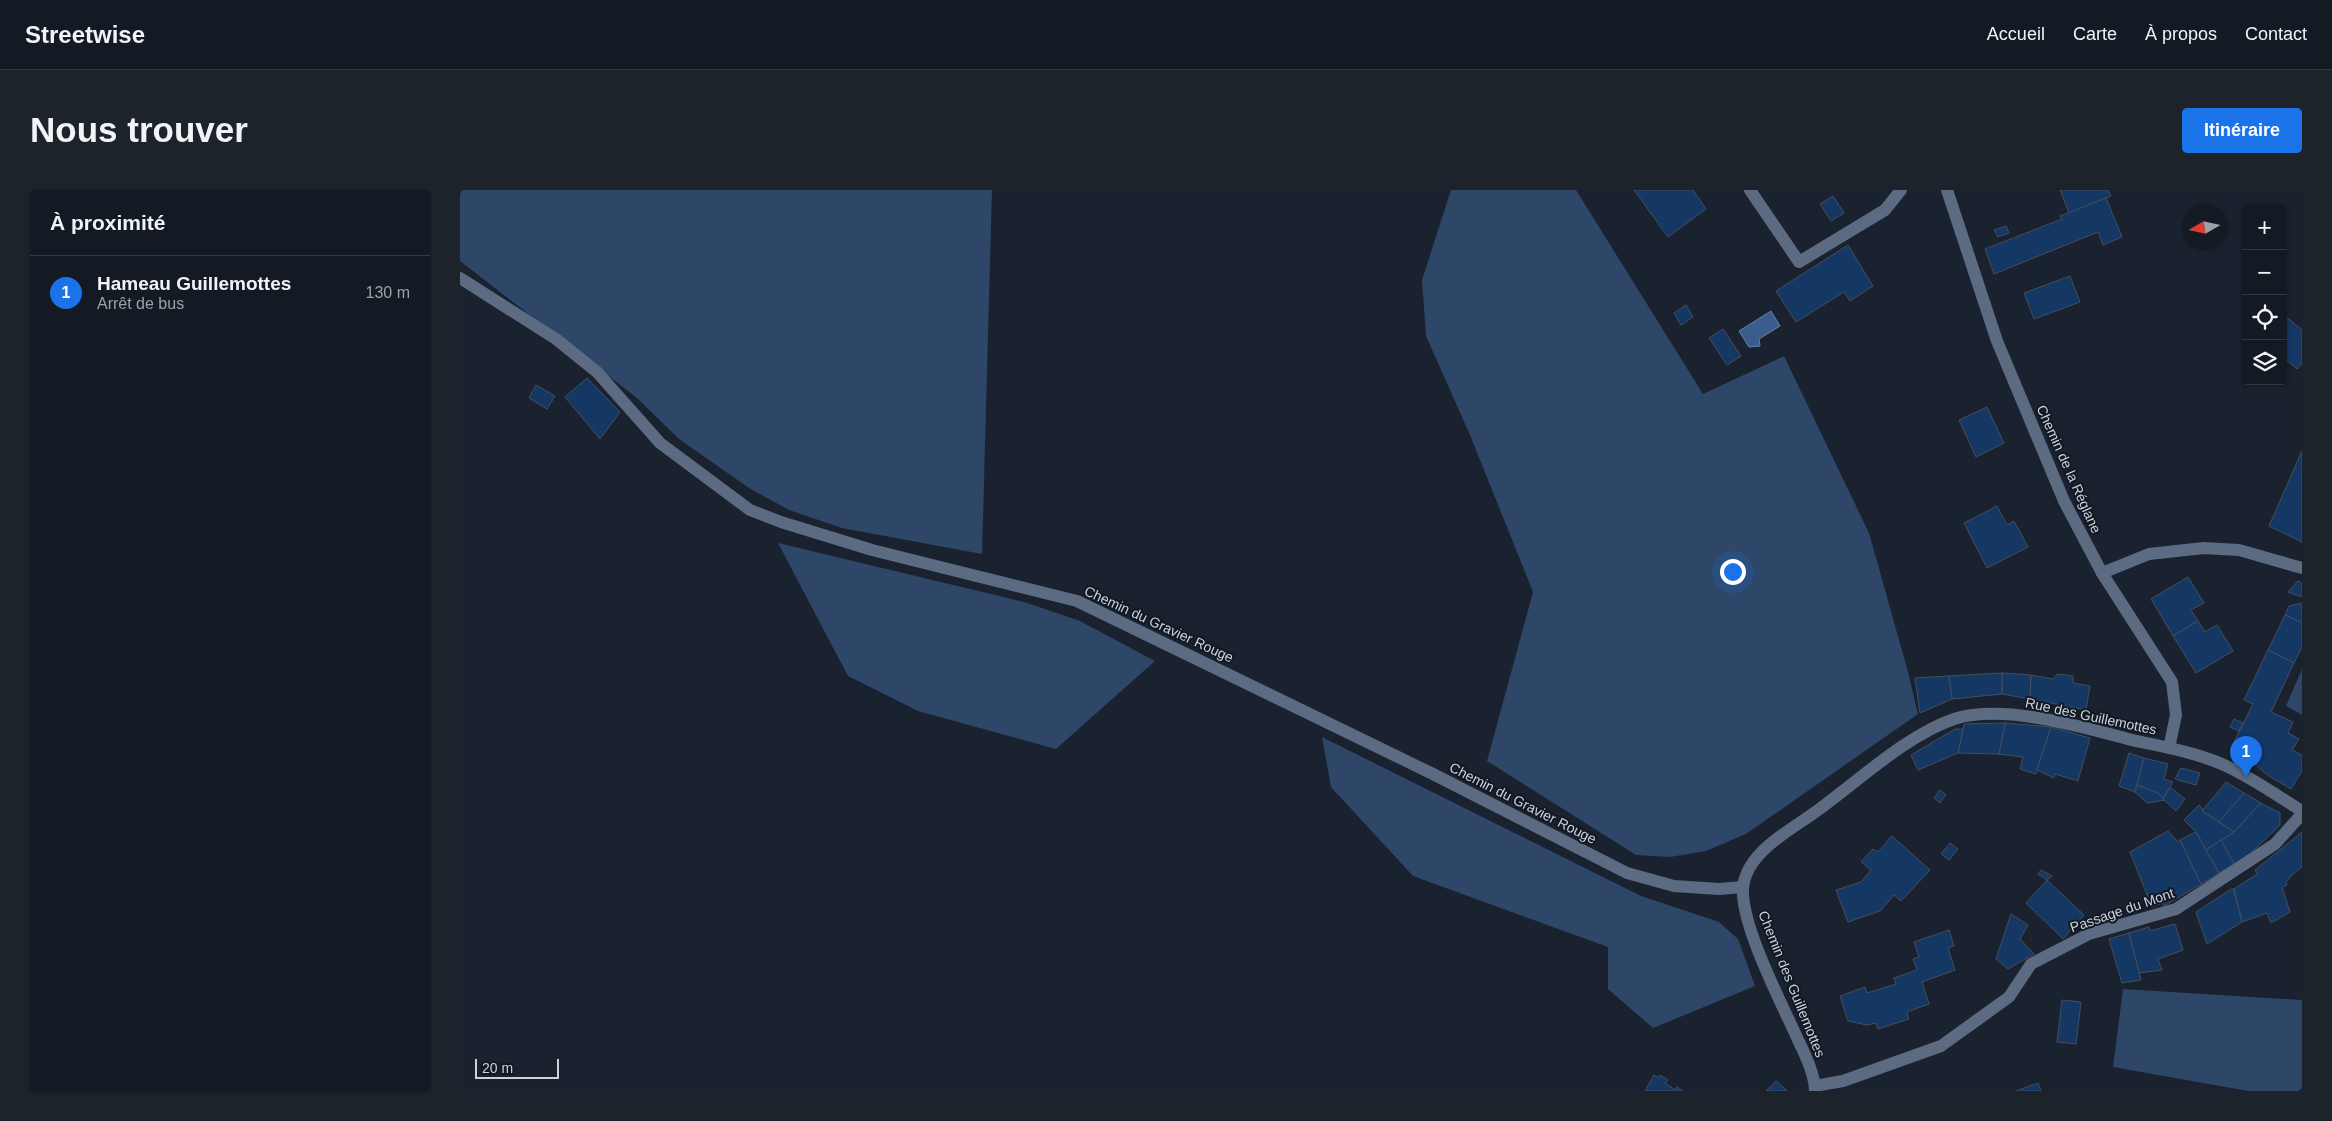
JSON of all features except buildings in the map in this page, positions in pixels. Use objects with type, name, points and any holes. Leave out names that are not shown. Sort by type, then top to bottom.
[{"type":"street","points":[[1750,190],[1799,262],[1885,210],[1901,190]]},
{"type":"street","name":"Chemin de la Réglane","points":[[1947,190],[1997,341],[2064,501],[2102,573],[2172,682],[2176,714],[2169,748]]},
{"type":"street","name":"Chemin du Gravier Rouge","points":[[460,278],[556,339],[584,361],[597,372],[660,443],[750,510],[781,522],[872,550],[1077,601],[1433,774],[1626,873],[1674,886],[1720,889],[1743,887]]},
{"type":"street","points":[[2102,573],[2149,554],[2204,548],[2239,550],[2302,568]]},
{"type":"street","name":"Rue des Guillemottes","points":[[1743,887],[1753,861],[1776,838],[1813,814],[1924,731],[1956,719],[1996,714],[2052,721],[2169,748],[2223,764],[2302,812]]},
{"type":"street","name":"Passage du Mont","points":[[1815,1089],[1941,1046],[2009,997],[2031,964],[2089,934],[2176,910],[2274,844],[2302,812]]},
{"type":"street","name":"Chemin des Guillemottes","points":[[1743,887],[1745,907],[1755,941],[1807,1060],[1815,1089]]},
{"type":"shaded area","points":[[460,190],[992,190],[982,554],[842,528],[789,510],[749,488],[679,439],[637,398],[460,261]]},
{"type":"shaded area","points":[[1451,190],[1576,190],[1703,394],[1784,356],[1869,533],[1918,714],[1746,834],[1706,851],[1670,857],[1636,855],[1487,761],[1533,592],[1470,435],[1426,336],[1422,280]]},
{"type":"shaded area","points":[[1771,311],[1780,326],[1759,339],[1760,346],[1749,347],[1739,331]]},
{"type":"shaded area","points":[[778,543],[1024,602],[1080,621],[1155,661],[1056,749],[918,711],[848,676]]},
{"type":"shaded area","points":[[2302,669],[2302,715],[2286,706]]},
{"type":"shaded area","points":[[1322,737],[1641,896],[1719,922],[1738,939],[1755,986],[1653,1028],[1608,989],[1608,947],[1413,876],[1331,787]]},
{"type":"shaded area","points":[[2123,989],[2302,1000],[2302,1091],[2248,1091],[2113,1067]]},
{"type":"place","name":"Hameau Guillemottes","points":[[2246,777]]}]
